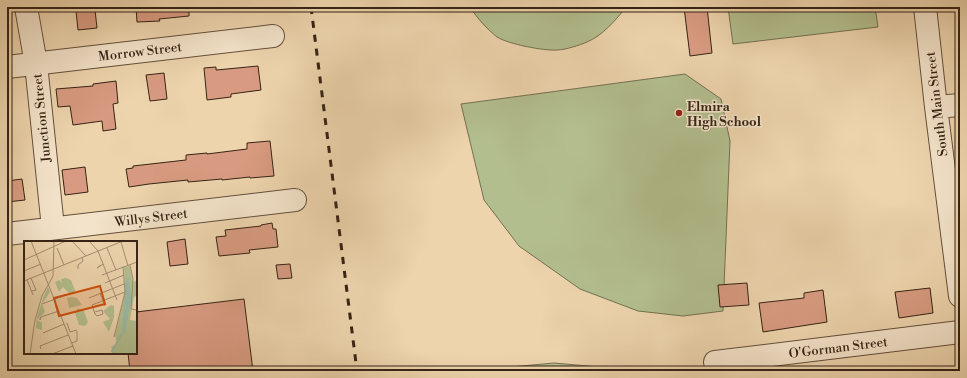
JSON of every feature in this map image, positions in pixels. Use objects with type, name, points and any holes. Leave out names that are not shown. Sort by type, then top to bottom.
[{"type":"street","name":"Junction Street","points":[[26,7],[36,64],[53,228]]},
{"type":"street","name":"South Main Street","points":[[925,7],[960,296]]},
{"type":"street","name":"Morrow Street","points":[[7,67],[273,36]]},
{"type":"street","points":[[936,107],[960,105]]},
{"type":"street","name":"Willys Street","points":[[7,234],[295,200]]},
{"type":"street","name":"O'Gorman Street","points":[[716,362],[960,332]]},
{"type":"green space","points":[[470,7],[626,7],[608,27],[593,39],[580,45],[560,50],[551,50],[535,48],[502,40],[482,23]]},
{"type":"green space","points":[[728,7],[875,7],[878,27],[733,44]]},
{"type":"green space","points":[[685,74],[721,99],[730,141],[723,311],[683,316],[638,311],[580,289],[519,246],[484,200],[461,104]]},
{"type":"green space","points":[[554,363],[599,367],[616,371],[510,371],[510,367]]},
{"type":"building","points":[[136,7],[189,7],[189,16],[159,19],[160,21],[137,22]]},
{"type":"building","points":[[684,7],[707,7],[712,53],[690,56]]},
{"type":"building","points":[[95,10],[97,28],[78,30],[76,11]]},
{"type":"building","points":[[258,66],[261,90],[231,94],[231,97],[207,100],[204,68],[216,67],[216,70]]},
{"type":"building","points":[[164,73],[167,99],[150,101],[146,75]]},
{"type":"building","points":[[116,81],[118,103],[113,104],[116,129],[103,131],[102,121],[73,125],[70,106],[58,107],[56,89],[93,86],[93,84]]},
{"type":"building","points":[[270,141],[274,176],[188,182],[188,180],[129,187],[126,169],[133,168],[133,166],[186,160],[186,155],[247,149],[247,143]]},
{"type":"building","points":[[85,167],[88,192],[65,195],[62,170]]},
{"type":"building","points":[[22,179],[25,200],[7,202],[7,181]]},
{"type":"building","points":[[272,223],[273,229],[276,229],[278,247],[249,250],[250,253],[219,256],[216,237],[226,236],[225,230],[261,226]]},
{"type":"building","points":[[185,239],[188,264],[170,266],[167,242]]},
{"type":"building","points":[[290,264],[292,278],[278,279],[276,265]]},
{"type":"building","points":[[747,283],[749,305],[720,307],[718,285]]},
{"type":"building","points":[[930,288],[933,313],[899,318],[895,292]]},
{"type":"building","points":[[823,290],[827,322],[763,332],[759,303],[804,298],[804,293]]},
{"type":"building","points":[[244,299],[253,371],[130,371],[128,354],[137,354],[137,312]]},
{"type":"railway","points":[[311,7],[357,371]]},
{"type":"place","name":"Elmira High School","points":[[679,113]]}]
